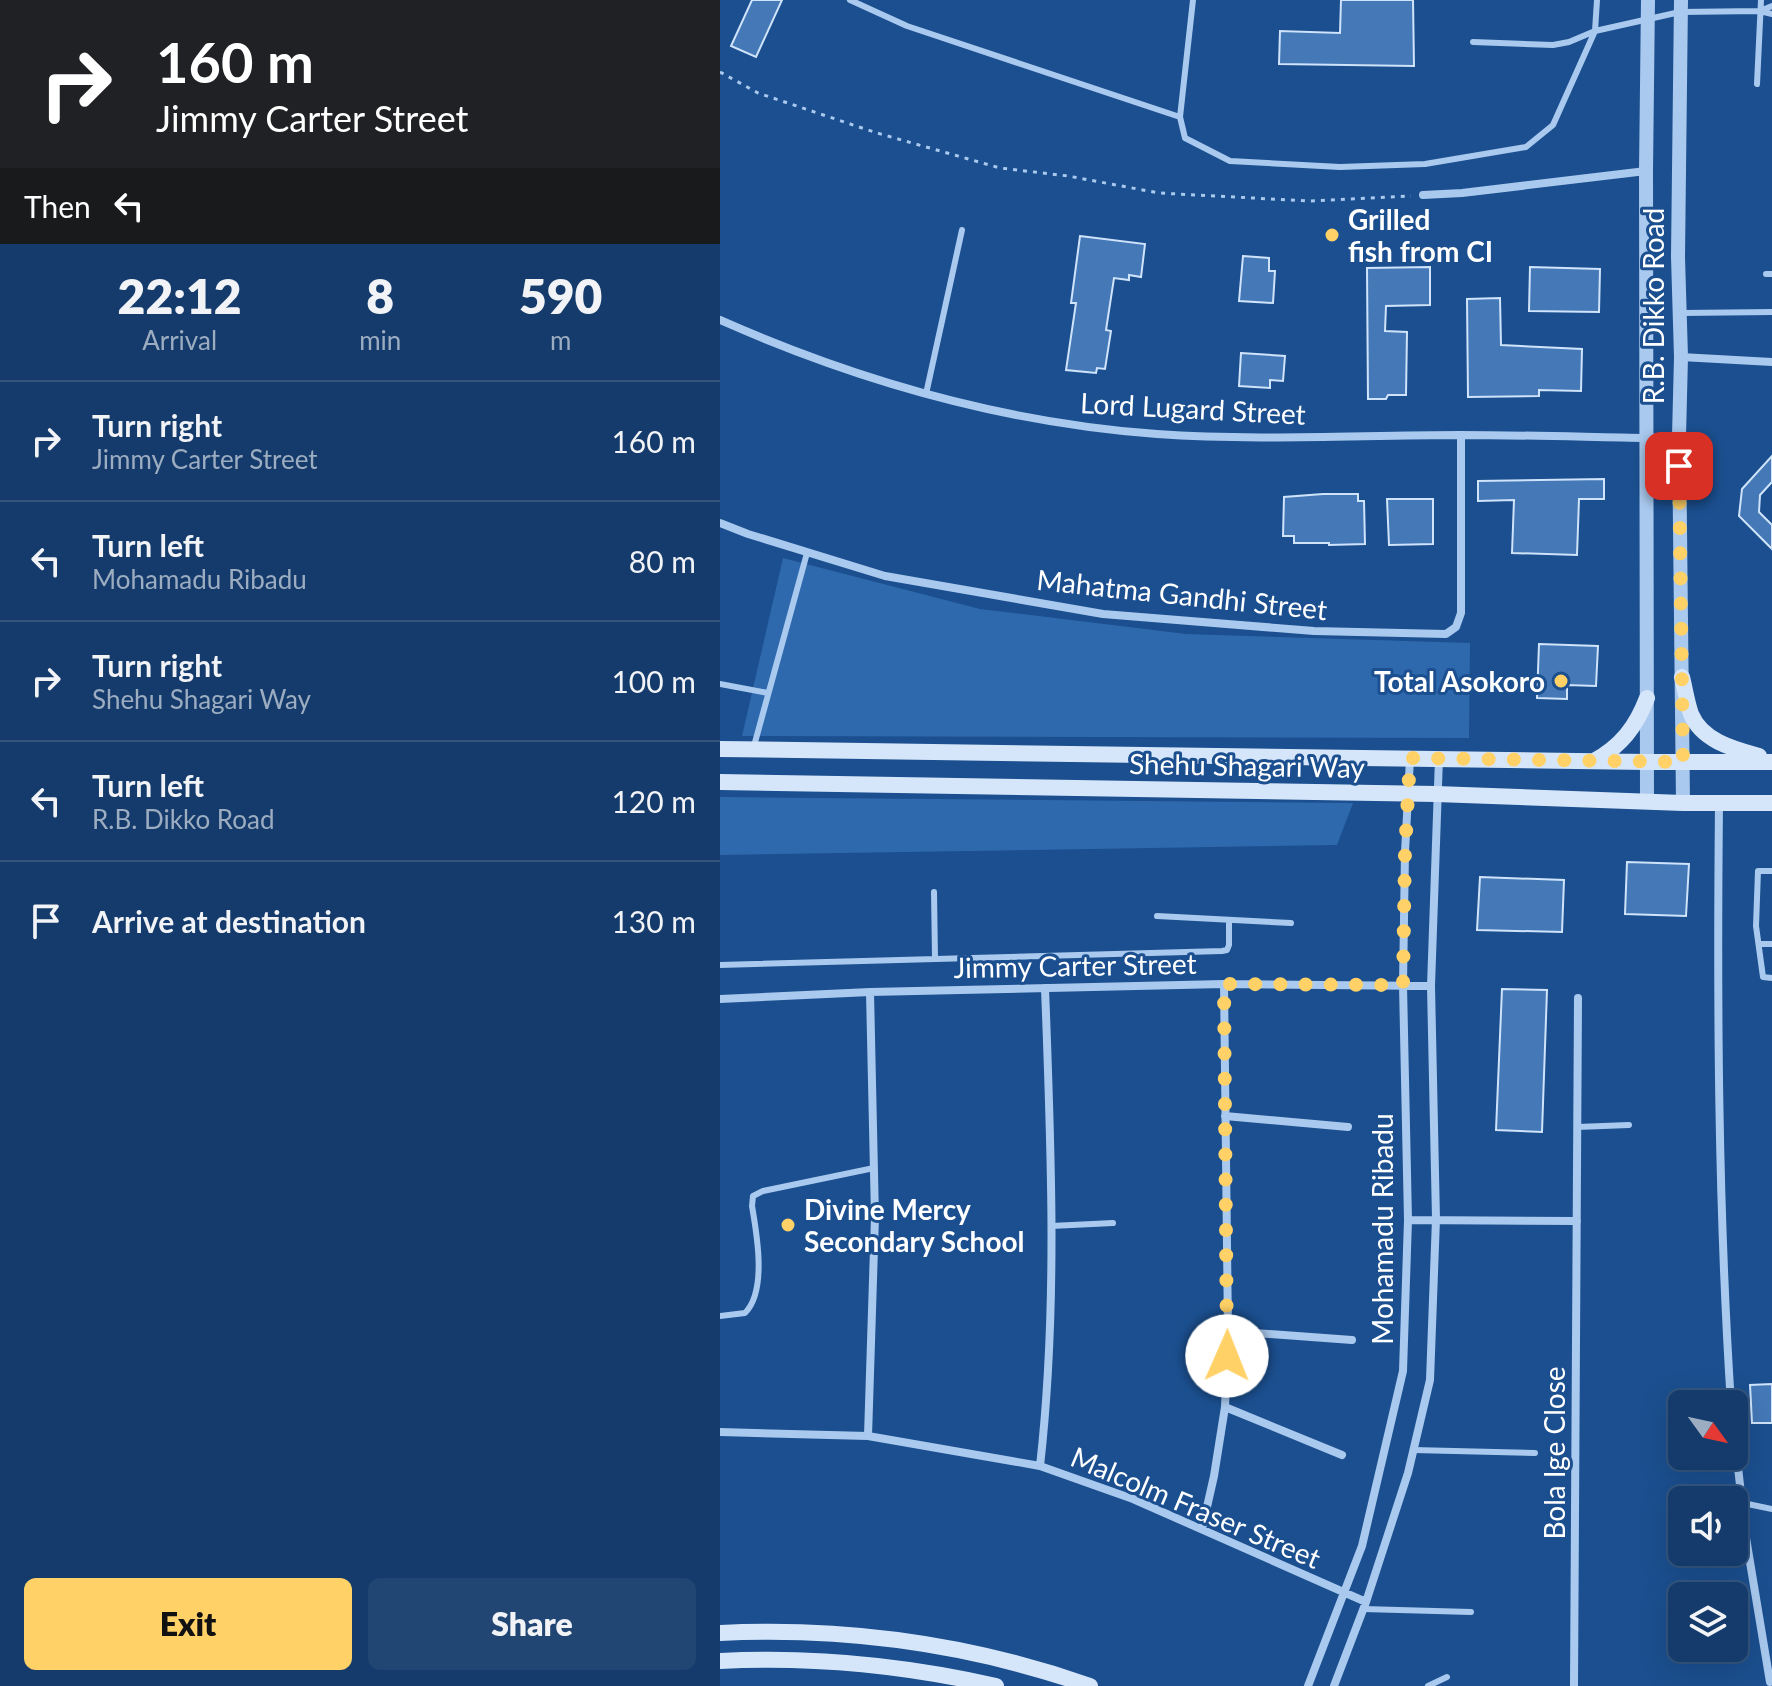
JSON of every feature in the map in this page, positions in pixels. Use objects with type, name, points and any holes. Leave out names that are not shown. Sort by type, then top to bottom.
[{"type":"main road","points":[[1682,677],[1691,713],[1708,736],[1772,761]]},
{"type":"main road","points":[[1594,761],[1623,741],[1638,722],[1647,698]]},
{"type":"main road","name":"Shehu Shagari Way","points":[[720,749],[1647,762],[1772,761]]},
{"type":"main road","name":"Shehu Shagari Way","points":[[720,782],[1772,803]]},
{"type":"main road","points":[[720,1633],[832,1633],[921,1642],[1006,1660],[1090,1686]]},
{"type":"main road","points":[[720,1661],[832,1660],[907,1668],[996,1686]]},
{"type":"street","name":"R.B. Dikko Road","points":[[1647,801],[1648,0]]},
{"type":"street","name":"R.B. Dikko Road","points":[[1681,6],[1678,70],[1683,803]]},
{"type":"street","points":[[1423,195],[1646,171]]},
{"type":"street","name":"Lord Lugard Street","points":[[720,320],[775,345],[853,374],[926,394],[1063,422],[1156,434],[1280,438],[1679,436]]},
{"type":"street","points":[[1681,357],[1772,362]]},
{"type":"street","name":"Mahatma Gandhi Street","points":[[720,523],[885,576],[1103,614],[1314,631],[1446,634],[1456,627],[1461,613],[1461,435]]},
{"type":"street","name":"Mohamadu Ribadu","points":[[1308,1686],[1362,1546],[1403,1371],[1408,1220],[1403,985],[1410,758]]},
{"type":"street","name":"Mohamadu Ribadu","points":[[1334,1686],[1364,1606],[1413,1450],[1430,1380],[1436,1219],[1431,986],[1439,758]]},
{"type":"street","points":[[1719,804],[1717,1044],[1724,1298],[1730,1390]]},
{"type":"street","points":[[1202,1529],[1225,1407],[1228,1331],[1224,984]]},
{"type":"street","name":"Jimmy Carter Street","points":[[720,999],[870,992],[1224,984],[1431,986]]},
{"type":"street","points":[[1040,1466],[1052,1293],[1045,988]]},
{"type":"street","points":[[868,1436],[874,1168],[870,992]]},
{"type":"street","name":"Bola Ige Close","points":[[1574,1686],[1578,998]]},
{"type":"street","points":[[1225,1116],[1348,1127]]},
{"type":"street","points":[[1408,1220],[1577,1221]]},
{"type":"street","points":[[1228,1331],[1352,1340]]},
{"type":"street","points":[[1225,1407],[1342,1455]]},
{"type":"street","name":"Malcolm Fraser Street","points":[[720,1432],[868,1436],[1040,1466],[1133,1499],[1345,1594],[1364,1606]]},
{"type":"street","points":[[1748,1536],[1770,1682]]},
{"type":"lane","points":[[850,0],[907,26],[1180,117]]},
{"type":"lane","points":[[1193,0],[1180,117],[1185,138],[1230,161],[1340,167],[1425,164],[1526,147],[1553,125],[1595,31],[1597,0]]},
{"type":"lane","points":[[1757,84],[1761,0]]},
{"type":"lane","points":[[1473,42],[1553,45],[1681,6],[1772,14]]},
{"type":"lane","points":[[1760,11],[1772,6]]},
{"type":"lane","points":[[926,394],[962,230]]},
{"type":"lane","points":[[1679,313],[1772,312]]},
{"type":"lane","points":[[753,749],[807,553]]},
{"type":"lane","points":[[720,684],[768,693]]},
{"type":"lane","points":[[1772,871],[1758,871],[1756,926],[1763,977],[1772,978]]},
{"type":"lane","points":[[934,892],[935,959]]},
{"type":"lane","points":[[1157,916],[1291,923]]},
{"type":"lane","points":[[720,965],[1222,951],[1227,950],[1229,945],[1229,920]]},
{"type":"lane","points":[[1759,944],[1772,944]]},
{"type":"lane","points":[[1577,1127],[1629,1125]]},
{"type":"lane","points":[[720,1316],[745,1313],[756,1300],[758,1278],[753,1196],[763,1191],[874,1168]]},
{"type":"lane","points":[[1051,1226],[1113,1223]]},
{"type":"lane","points":[[1413,1450],[1535,1453]]},
{"type":"lane","points":[[1748,1504],[1772,1509]]},
{"type":"lane","points":[[1364,1606],[1471,1612]]},
{"type":"lane","points":[[1428,1686],[1447,1677]]},
{"type":"path","points":[[720,72],[758,93],[877,133],[1000,168],[1068,176],[1159,193],[1309,201],[1423,195]]},
{"type":"shaded area","points":[[783,558],[980,609],[1186,634],[1470,643],[1469,738],[742,736]]},
{"type":"shaded area","points":[[720,797],[1353,803],[1337,845],[720,855]]},
{"type":"building","points":[[752,0],[782,0],[756,57],[731,46]]},
{"type":"building","points":[[1341,0],[1413,0],[1414,66],[1279,64],[1280,31],[1340,33]]},
{"type":"building","points":[[1080,236],[1145,244],[1141,277],[1129,275],[1129,280],[1114,278],[1106,330],[1111,331],[1105,369],[1097,368],[1096,373],[1066,370],[1076,303],[1071,303]]},
{"type":"building","points":[[1243,256],[1269,258],[1269,271],[1275,271],[1273,303],[1239,301]]},
{"type":"building","points":[[1430,267],[1430,305],[1386,306],[1385,331],[1407,332],[1406,395],[1368,399],[1367,268]]},
{"type":"building","points":[[1530,267],[1600,269],[1599,312],[1529,311]]},
{"type":"building","points":[[1500,298],[1501,345],[1582,349],[1581,391],[1539,390],[1539,396],[1468,397],[1467,299]]},
{"type":"building","points":[[1241,353],[1285,356],[1283,381],[1270,380],[1270,388],[1239,386]]},
{"type":"building","points":[[1772,456],[1772,482],[1760,495],[1759,512],[1772,525],[1772,549],[1739,516],[1742,489]]},
{"type":"building","points":[[1604,479],[1604,499],[1579,499],[1577,555],[1512,553],[1514,500],[1478,501],[1478,481]]},
{"type":"building","points":[[1358,494],[1358,501],[1364,501],[1365,544],[1294,543],[1294,536],[1283,536],[1284,497]]},
{"type":"building","points":[[1387,499],[1433,499],[1433,544],[1389,545]]},
{"type":"building","points":[[1539,644],[1598,646],[1596,686],[1567,685],[1567,699],[1537,698]]},
{"type":"building","points":[[1627,862],[1689,864],[1686,916],[1625,914]]},
{"type":"building","points":[[1480,877],[1564,880],[1562,932],[1477,930]]},
{"type":"building","points":[[1502,989],[1547,990],[1542,1132],[1496,1130]]},
{"type":"building","points":[[1772,1384],[1772,1423],[1752,1423],[1750,1385]]},
{"type":"place","name":"Grilled fish from CI","points":[[1332,235]]},
{"type":"place","name":"Total Asokoro","points":[[1561,681]]},
{"type":"place","name":"Divine Mercy Secondary School","points":[[788,1225]]},
{"type":"route","points":[[1227,1356],[1224,984],[1403,985],[1410,758],[1683,762],[1679,466]]}]
